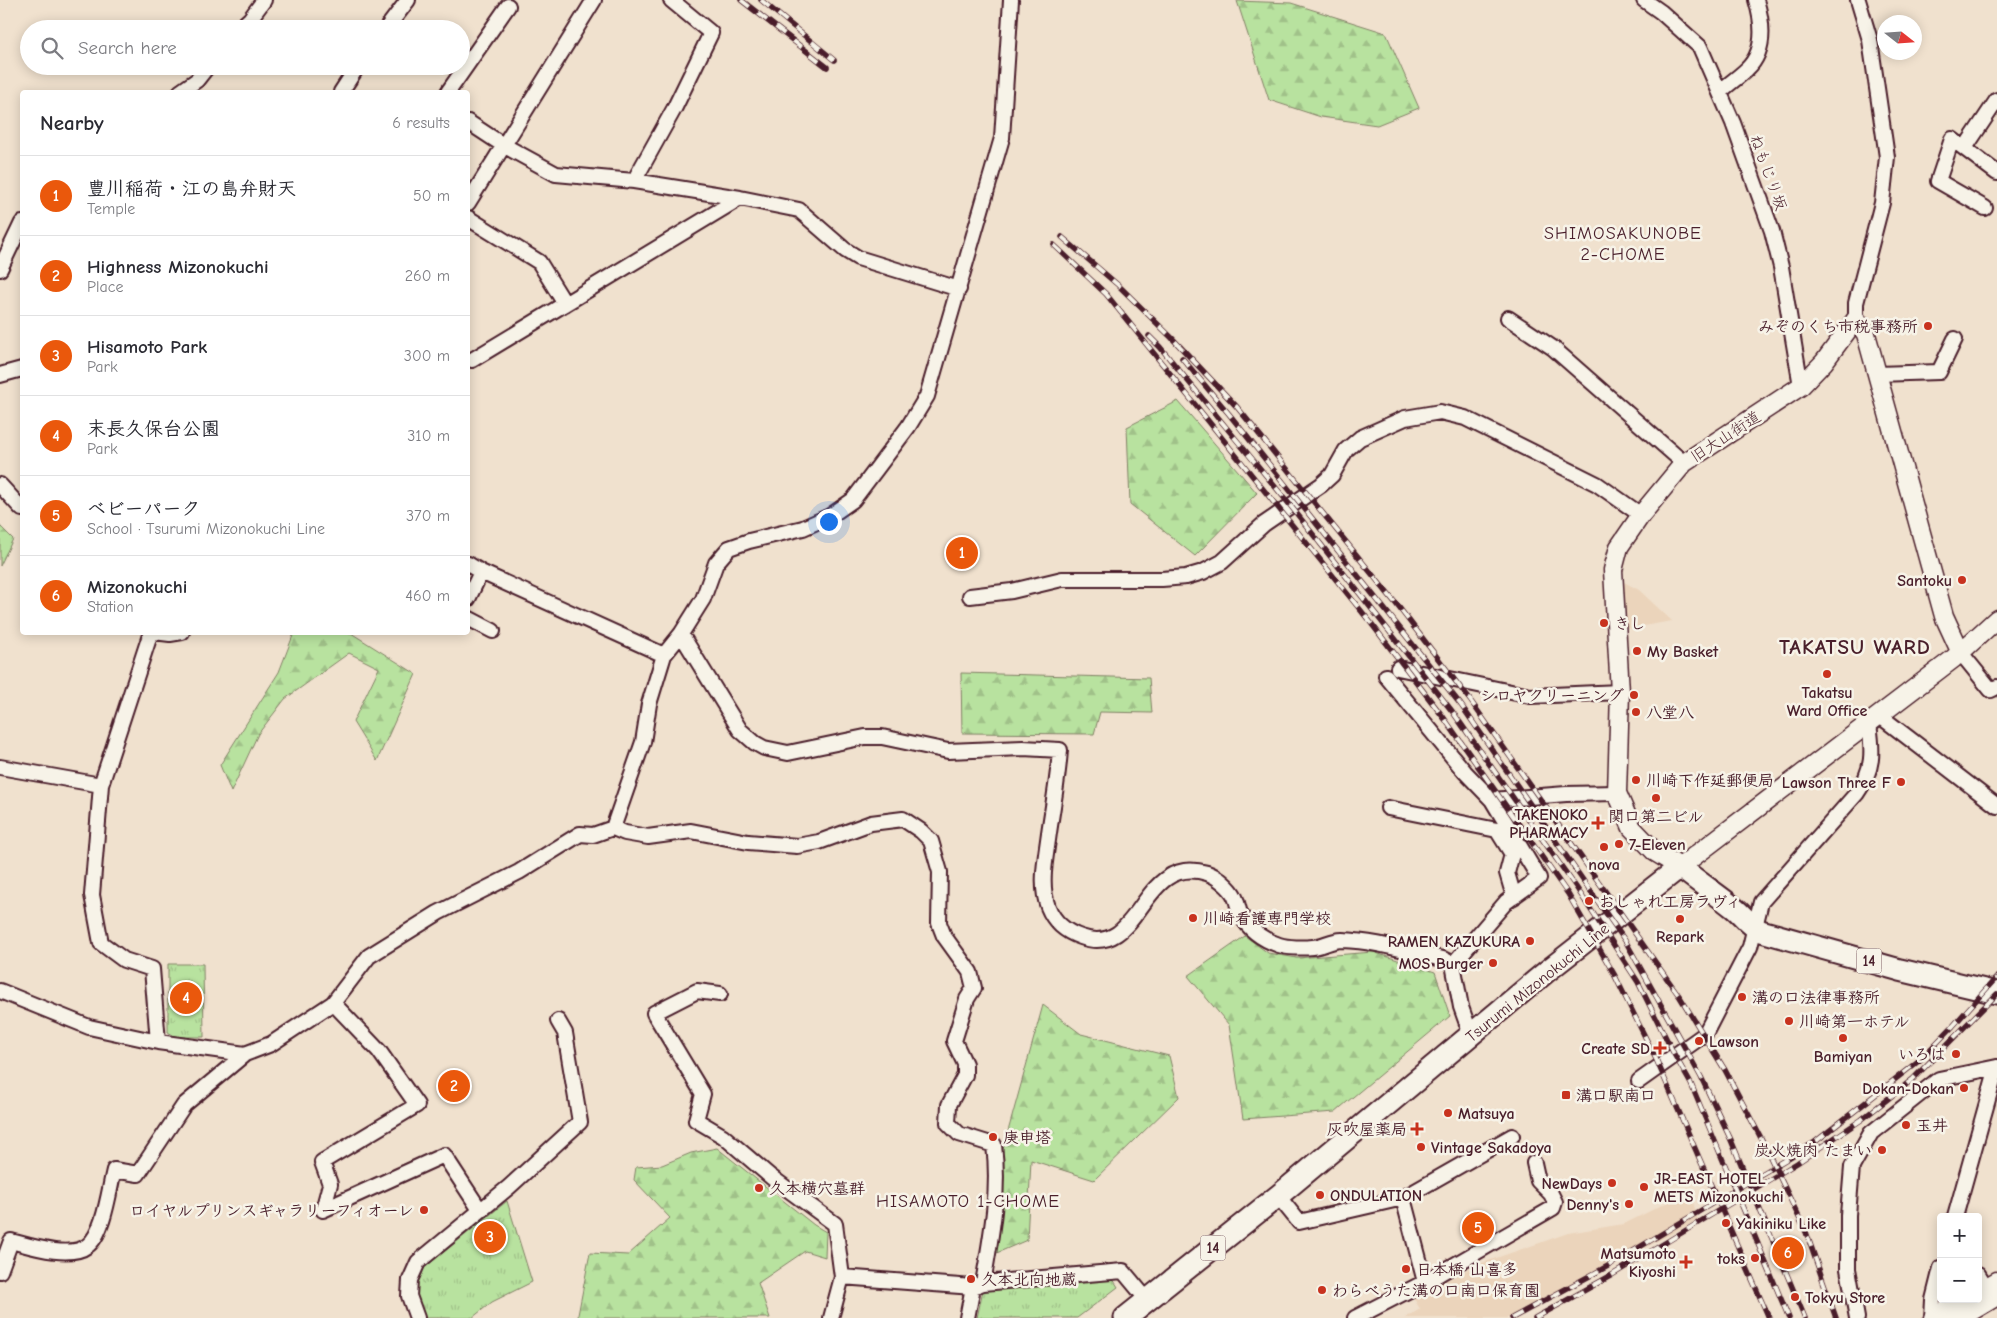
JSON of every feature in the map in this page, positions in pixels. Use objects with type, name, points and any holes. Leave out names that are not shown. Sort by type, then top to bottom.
[{"type":"main road","name":"14","points":[[1680,867],[1735,908],[1754,928],[1772,935],[1891,967],[1997,993]]},
{"type":"main road","name":"Tsurumi Mizonokuchi Line","points":[[1125,1318],[1278,1196],[1546,972],[1680,867]]},
{"type":"street","points":[[249,20],[264,0]]},
{"type":"street","points":[[393,20],[408,0]]},
{"type":"street","points":[[470,200],[594,0]]},
{"type":"street","points":[[634,182],[674,109],[710,33],[671,0]]},
{"type":"street","points":[[613,828],[643,742],[649,704],[664,655],[682,634],[703,599],[716,563],[729,548],[749,541],[803,528],[830,516],[852,500],[908,427],[927,396],[1002,138],[1011,0]]},
{"type":"street","name":"ねもじり坂","points":[[1644,0],[1661,12],[1700,48],[1720,92],[1772,231],[1781,267],[1801,386]]},
{"type":"street","points":[[1720,92],[1747,70],[1757,56],[1762,38],[1760,12],[1756,0]]},
{"type":"street","points":[[1858,0],[1870,40],[1887,157],[1882,203],[1856,303],[1856,319],[1866,334],[1944,616],[1961,653],[1991,690],[1997,687]]},
{"type":"street","points":[[470,60],[508,6]]},
{"type":"street","points":[[183,90],[201,75]]},
{"type":"street","points":[[342,90],[352,75]]},
{"type":"street","points":[[449,90],[460,75]]},
{"type":"street","points":[[1965,148],[1997,100]]},
{"type":"street","points":[[470,123],[503,145],[556,174],[634,182],[740,198],[799,210],[845,250],[858,258],[959,288]]},
{"type":"street","points":[[1985,208],[1938,181],[1952,138],[1997,173]]},
{"type":"street","points":[[472,360],[740,198]]},
{"type":"street","points":[[470,219],[539,262],[566,304]]},
{"type":"street","points":[[0,269],[20,227]]},
{"type":"street","points":[[1508,318],[1553,348],[1684,463]]},
{"type":"street","name":"旧大山街道","points":[[1680,867],[1655,852],[1632,828],[1618,793],[1617,763],[1620,692],[1613,570],[1619,547],[1641,515],[1684,463],[1801,386],[1824,362],[1856,319]]},
{"type":"street","points":[[1877,374],[1939,372],[1955,339]]},
{"type":"street","points":[[0,376],[20,370]]},
{"type":"street","points":[[970,596],[1012,591],[1062,579],[1162,579],[1186,577],[1203,572],[1222,562],[1264,524],[1321,485],[1332,475],[1346,450],[1360,438],[1405,418],[1440,412],[1465,418],[1597,484],[1641,515]]},
{"type":"street","points":[[0,485],[20,507]]},
{"type":"street","points":[[470,565],[480,572],[664,655]]},
{"type":"street","points":[[470,594],[480,572]]},
{"type":"street","points":[[470,619],[493,631]]},
{"type":"street","points":[[1680,867],[1961,653],[1997,620]]},
{"type":"street","points":[[682,634],[740,730],[764,748],[788,753],[865,737],[882,737],[948,752],[1023,748],[1060,750],[1043,877],[1048,907],[1059,925],[1081,937],[1099,940],[1114,936],[1128,927],[1137,910],[1158,885],[1172,874],[1207,873],[1222,882],[1235,896],[1241,915],[1258,935],[1281,946],[1313,947],[1340,940],[1368,942],[1443,959],[1453,964]]},
{"type":"street","points":[[152,635],[102,785],[92,895],[100,943],[124,960],[152,969],[158,1042]]},
{"type":"street","points":[[1398,668],[1530,696],[1620,692]]},
{"type":"street","points":[[1386,676],[1465,772],[1492,800],[1539,878],[1506,902],[1453,964]]},
{"type":"street","points":[[1874,720],[1997,806]]},
{"type":"street","points":[[1639,1081],[1706,1034],[1750,947],[1761,902],[1866,781],[1870,767],[1874,720]]},
{"type":"street","points":[[0,767],[102,785]]},
{"type":"street","points":[[1492,800],[1566,794],[1618,793]]},
{"type":"street","points":[[1388,808],[1497,830],[1512,854],[1507,873],[1514,896]]},
{"type":"street","points":[[0,1272],[11,1241],[60,1251],[86,1247],[95,1236],[101,1221],[114,1170],[138,1174],[184,1105],[245,1054],[271,1044],[333,1003],[369,956],[438,913],[519,872],[580,834],[593,835],[613,828],[648,837],[691,831],[748,842],[797,846],[819,842],[871,823],[903,819],[921,831],[931,841],[940,872],[939,923],[944,936],[970,972],[974,988],[967,998],[954,1041],[965,1064],[965,1075],[949,1106],[948,1123],[959,1134],[994,1145],[996,1158],[995,1218],[978,1285],[967,1318]]},
{"type":"street","points":[[1453,964],[1461,1007],[1471,1035]]},
{"type":"street","points":[[0,990],[89,1027],[158,1042],[245,1054]]},
{"type":"street","points":[[720,994],[697,991],[654,1013],[703,1094],[696,1120],[723,1136],[771,1177],[834,1224],[842,1277],[831,1318]]},
{"type":"street","points":[[333,1003],[379,1051],[417,1105],[322,1162],[330,1184],[323,1210],[444,1155],[480,1210]]},
{"type":"street","points":[[417,1318],[409,1296],[410,1280],[418,1262],[508,1187],[580,1122],[565,1033],[558,1021]]},
{"type":"street","points":[[1857,1318],[1848,1269],[1848,1215],[1852,1167],[1872,1133],[1939,1079],[1997,1067],[1956,1213]]},
{"type":"street","points":[[1278,1196],[1299,1222],[1402,1198],[1512,1136]]},
{"type":"street","points":[[1354,1318],[1425,1282],[1553,1208],[1555,1202],[1551,1194],[1538,1180],[1534,1163]]},
{"type":"street","points":[[1402,1198],[1425,1282]]},
{"type":"street","points":[[842,1277],[978,1285],[1123,1271],[1148,1301]]},
{"type":"street","points":[[1932,1318],[1933,1300],[1937,1284]]},
{"type":"street","points":[[1960,1318],[1987,1286]]},
{"type":"street","points":[[1932,1318],[1958,1303]]},
{"type":"shaded area","points":[[1622,581],[1639,590],[1672,621],[1626,629]]},
{"type":"shaded area","points":[[1690,1191],[1698,1220],[1510,1318],[1405,1318],[1420,1309],[1413,1297],[1476,1265],[1568,1233],[1624,1224]]},
{"type":"green space","points":[[1237,1],[1291,3],[1386,33],[1419,108],[1377,125],[1321,117],[1269,100]]},
{"type":"green space","points":[[1178,401],[1257,493],[1195,556],[1130,504],[1127,427]]},
{"type":"green space","points":[[0,526],[13,539],[0,566]]},
{"type":"green space","points":[[293,635],[354,635],[416,674],[377,761],[353,722],[379,668],[349,653],[285,699],[258,734],[231,792],[220,765],[279,672]]},
{"type":"green space","points":[[961,673],[1149,678],[1152,713],[1100,712],[1094,734],[962,733]]},
{"type":"green space","points":[[1245,936],[1268,953],[1297,958],[1373,952],[1435,972],[1450,1016],[1335,1112],[1243,1119],[1229,1025],[1188,976]]},
{"type":"green space","points":[[168,964],[203,964],[204,1037],[176,1037],[168,1032]]},
{"type":"green space","points":[[1043,1005],[1081,1034],[1169,1056],[1179,1097],[1094,1180],[1031,1160],[1027,1240],[992,1255],[1002,1153]]},
{"type":"green space","points":[[717,1148],[814,1225],[826,1232],[825,1257],[805,1251],[758,1283],[770,1318],[579,1318],[590,1253],[628,1255],[670,1218],[634,1180],[636,1167],[662,1165],[691,1153]]},
{"type":"green space","points":[[507,1201],[532,1282],[492,1302],[472,1318],[423,1318],[412,1289],[418,1273]]},
{"type":"green space","points":[[1111,1276],[1118,1287],[1077,1318],[977,1318],[983,1290]]},
{"type":"railway","points":[[741,0],[827,67]]},
{"type":"railway","points":[[761,0],[834,60]]},
{"type":"railway","points":[[1062,237],[1118,285],[1172,338],[1237,407],[1397,605],[1470,700],[1680,997],[1725,1070],[1761,1138],[1806,1232],[1836,1318]]},
{"type":"railway","points":[[1054,245],[1106,294],[1371,623],[1444,718],[1568,894],[1614,974],[1656,1059],[1769,1318]]},
{"type":"railway","points":[[1149,336],[1286,500],[1452,711],[1576,887],[1638,982],[1691,1084],[1789,1318]]},
{"type":"railway","points":[[1182,358],[1229,414],[1461,705],[1626,942],[1701,1077],[1731,1140],[1805,1318]]},
{"type":"railway","points":[[1512,1318],[1608,1266],[1815,1142],[1921,1059],[1997,977]]},
{"type":"railway","points":[[1535,1318],[1612,1275],[1797,1163],[1861,1120],[1913,1079],[1997,994]]},
{"type":"place","name":"みぞのくち市税事務所","points":[[1928,326]]},
{"type":"place","name":"豊川稲荷・江の島弁財天","points":[[962,553]]},
{"type":"place","name":"Santoku","points":[[1962,580]]},
{"type":"place","name":"きし","points":[[1604,623]]},
{"type":"place","name":"My Basket","points":[[1637,651]]},
{"type":"place","name":"Takatsu Ward Office","points":[[1827,674]]},
{"type":"place","name":"シロヤクリーニング","points":[[1634,695]]},
{"type":"place","name":"八堂八","points":[[1636,712]]},
{"type":"place","name":"川崎下作延郵便局","points":[[1636,780]]},
{"type":"place","name":"Lawson Three F","points":[[1901,782]]},
{"type":"place","name":"関口第二ビル","points":[[1656,798]]},
{"type":"place","name":"TAKENOKO PHARMACY","points":[[1598,823]]},
{"type":"place","name":"7-Eleven","points":[[1619,844]]},
{"type":"place","name":"nova","points":[[1604,847]]},
{"type":"place","name":"おしゃれ工房ラヴィ","points":[[1589,901]]},
{"type":"place","name":"川崎看護専門学校","points":[[1193,918]]},
{"type":"place","name":"Repark","points":[[1680,919]]},
{"type":"place","name":"RAMEN KAZUKURA","points":[[1530,941]]},
{"type":"place","name":"MOS Burger","points":[[1493,963]]},
{"type":"place","name":"溝の口法律事務所","points":[[1742,997]]},
{"type":"place","name":"末長久保台公園","points":[[186,998]]},
{"type":"place","name":"川崎第一ホテル","points":[[1789,1021]]},
{"type":"place","name":"Bamiyan","points":[[1843,1038]]},
{"type":"place","name":"Lawson","points":[[1699,1041]]},
{"type":"place","name":"Create SD","points":[[1660,1048]]},
{"type":"place","name":"いろは","points":[[1956,1054]]},
{"type":"place","name":"Highness Mizonokuchi","points":[[454,1086]]},
{"type":"place","name":"Dokan-Dokan","points":[[1964,1088]]},
{"type":"place","name":"溝口駅南口","points":[[1566,1095]]},
{"type":"place","name":"Matsuya","points":[[1448,1113]]},
{"type":"place","name":"玉井","points":[[1906,1125]]},
{"type":"place","name":"灰吹屋薬局","points":[[1417,1129]]},
{"type":"place","name":"庚申塔","points":[[993,1137]]},
{"type":"place","name":"Vintage Sakadoya","points":[[1421,1147]]},
{"type":"place","name":"炭火焼肉 たまい","points":[[1882,1150]]},
{"type":"place","name":"NewDays","points":[[1612,1183]]},
{"type":"place","name":"JR-EAST HOTEL METS Mizonokuchi","points":[[1644,1187]]},
{"type":"place","name":"久本横穴墓群","points":[[759,1188]]},
{"type":"place","name":"ONDULATION","points":[[1320,1195]]},
{"type":"place","name":"Denny's","points":[[1629,1204]]},
{"type":"place","name":"ロイヤルプリンスギャラリーフィオーレ","points":[[424,1210]]},
{"type":"place","name":"Yakiniku Like","points":[[1726,1223]]},
{"type":"place","name":"ベビーパーク","points":[[1478,1228]]},
{"type":"place","name":"Hisamoto Park","points":[[490,1237]]},
{"type":"place","name":"Mizonokuchi","points":[[1788,1253]]},
{"type":"place","name":"toks","points":[[1755,1258]]},
{"type":"place","name":"Matsumoto Kiyoshi","points":[[1686,1262]]},
{"type":"place","name":"日本橋 山喜多","points":[[1406,1269]]},
{"type":"place","name":"久本北向地蔵","points":[[971,1279]]},
{"type":"place","name":"わらべうた溝の口南口保育園","points":[[1322,1290]]},
{"type":"place","name":"Tokyu Store","points":[[1795,1297]]},
{"type":"district","name":"SHIMOSAKUNOBE 2-CHOME","points":[[1623,243]]},
{"type":"district","name":"TAKATSU WARD","points":[[1855,647]]},
{"type":"district","name":"HISAMOTO 1-CHOME","points":[[968,1201]]}]
